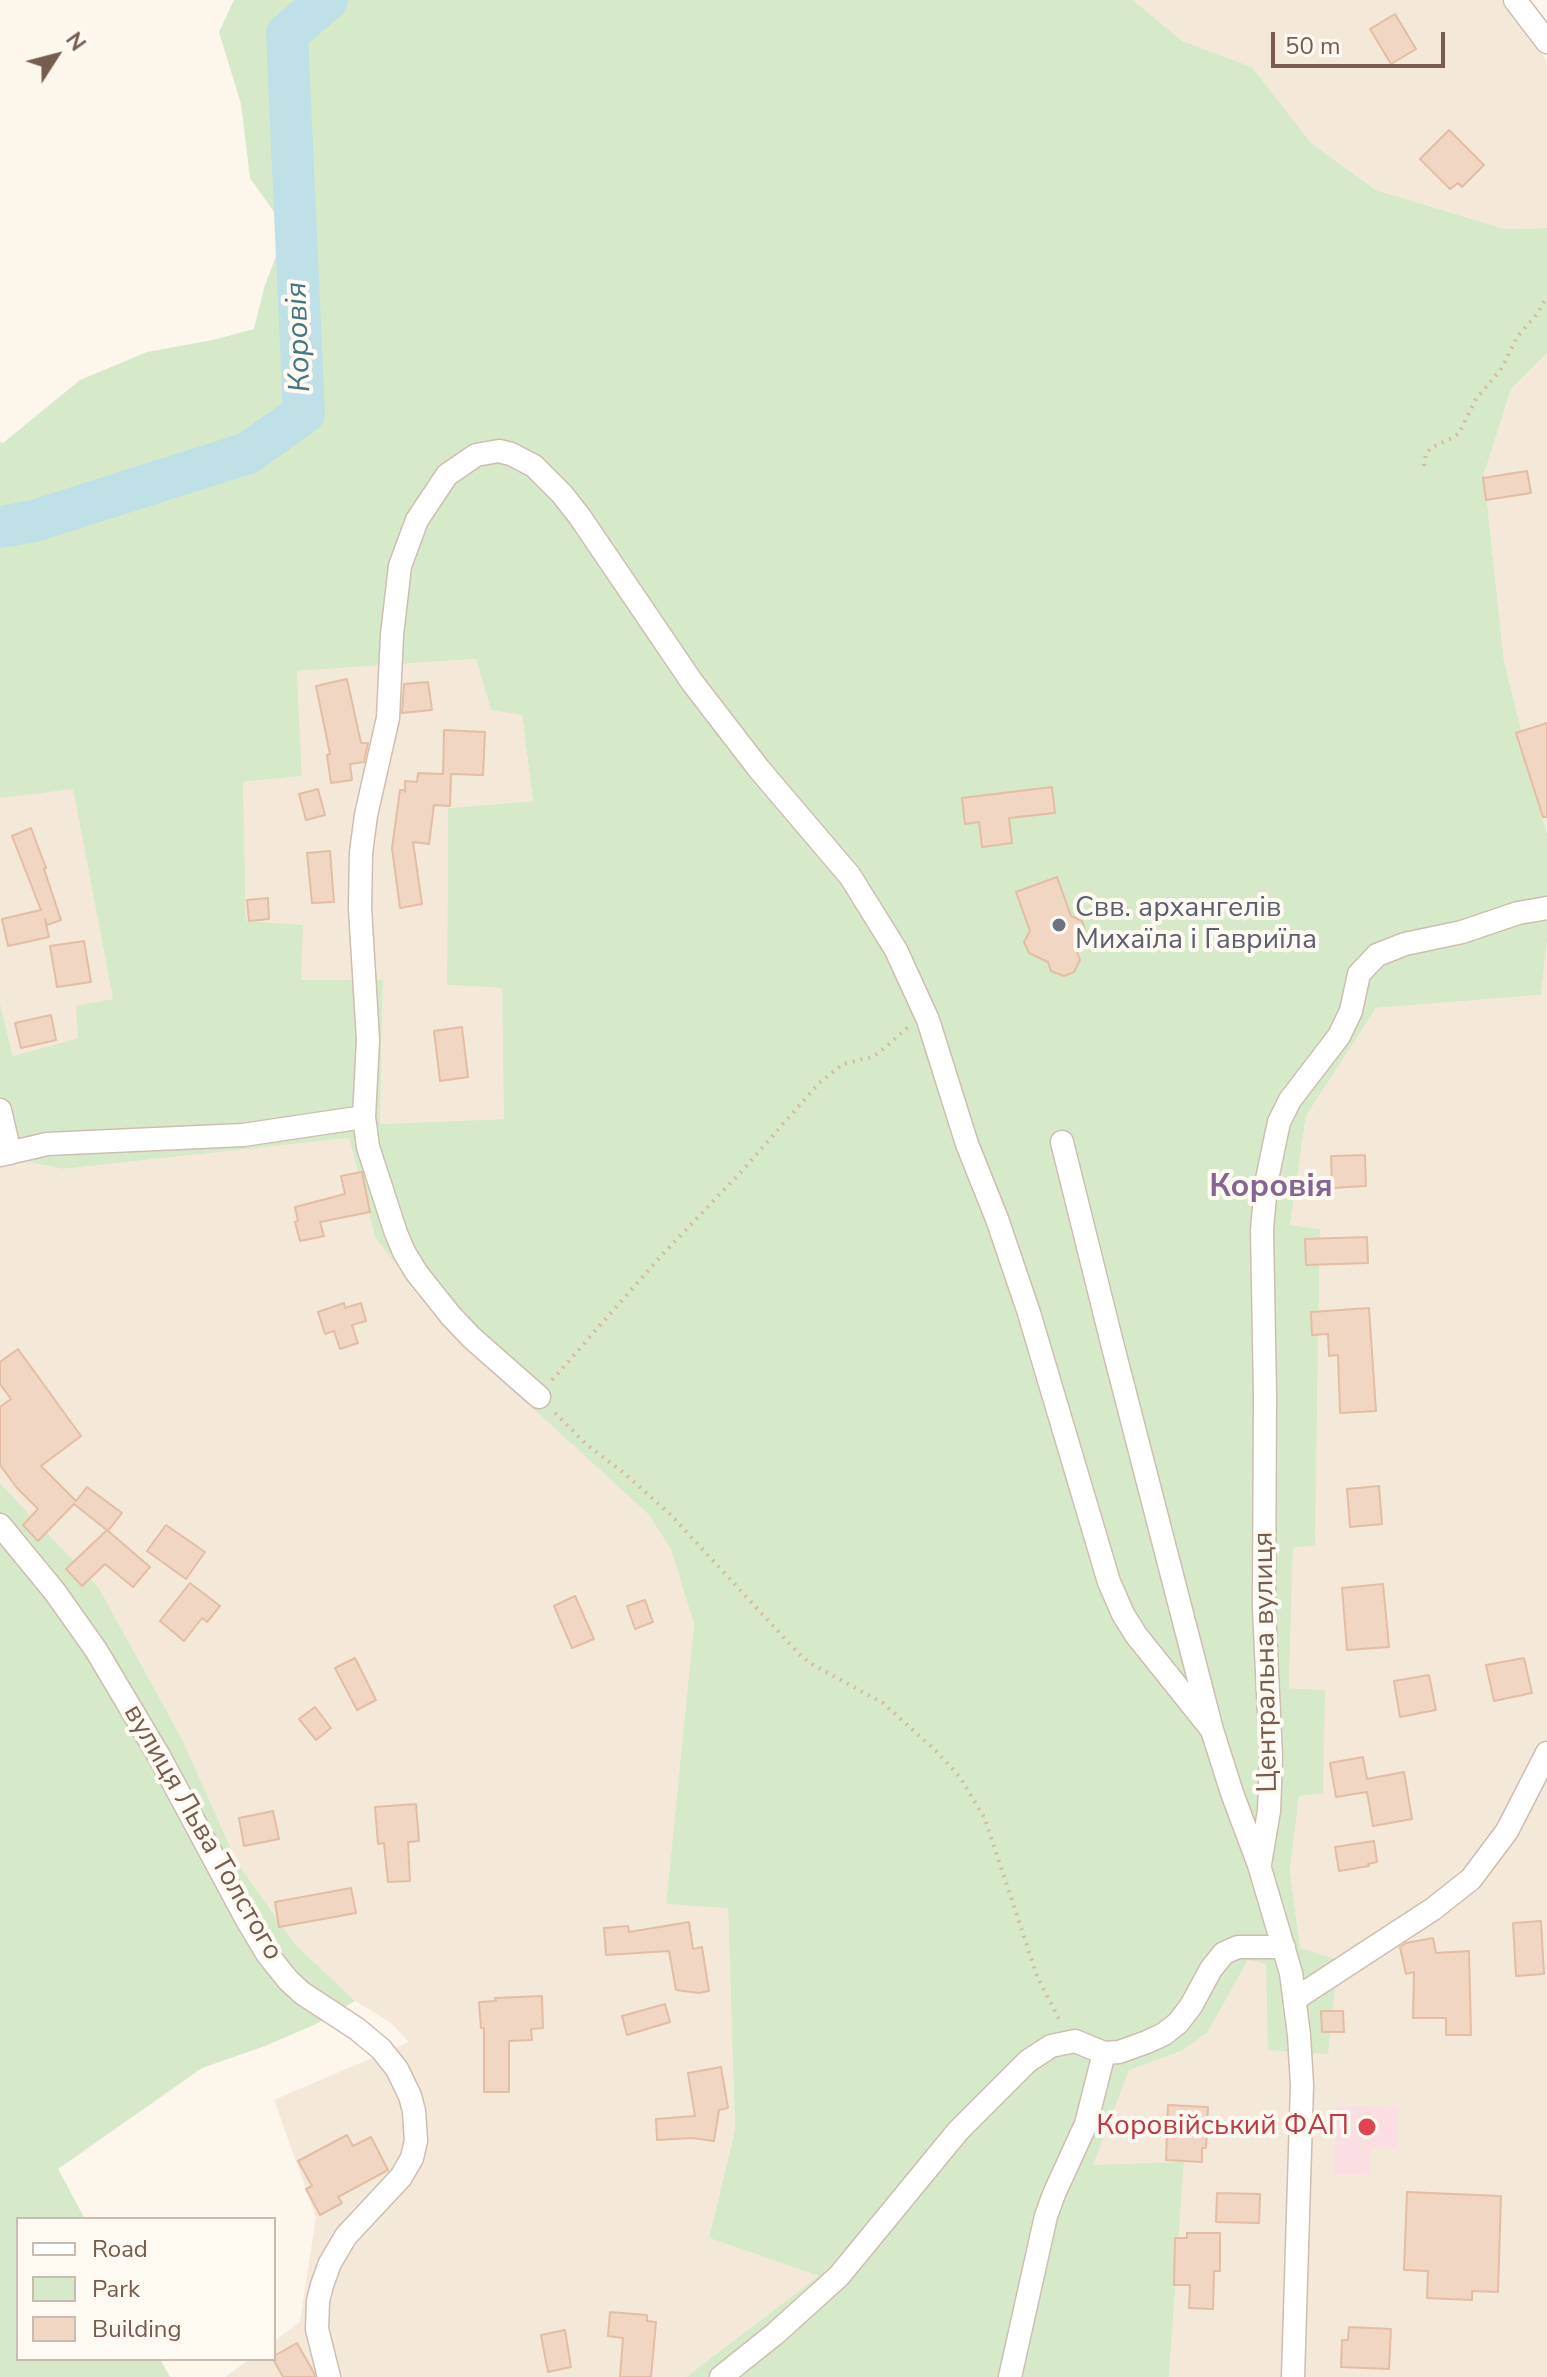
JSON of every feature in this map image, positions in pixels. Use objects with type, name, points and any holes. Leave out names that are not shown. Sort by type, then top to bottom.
[{"type":"street","points":[[1515,0],[1547,42]]},
{"type":"street","points":[[539,1397],[472,1338],[416,1272],[396,1233],[368,1147],[364,1117],[368,1040],[360,908],[361,853],[366,815],[388,718],[396,587],[410,536],[427,502],[447,475],[459,465],[486,452],[499,451],[534,466],[562,494],[692,682],[759,769],[850,876],[896,950],[928,1020],[967,1144],[1029,1313],[1109,1582],[1136,1635],[1212,1730]]},
{"type":"street","name":"Центральна вулиця","points":[[1293,2377],[1302,2085],[1299,2035],[1284,1947],[1259,1865],[1271,1784],[1265,1620],[1265,1394],[1261,1271],[1266,1184],[1285,1109],[1347,1023],[1357,981],[1364,967],[1377,955],[1392,948],[1462,932],[1518,913],[1547,908]]},
{"type":"street","points":[[0,1110],[5,1154],[47,1144],[243,1135],[364,1117]]},
{"type":"street","points":[[1062,1142],[1212,1730],[1259,1865]]},
{"type":"street","name":"вулиця Льва Толстого","points":[[0,1525],[55,1592],[96,1650],[159,1756],[247,1920],[277,1967],[302,1993],[357,2029],[381,2049],[397,2069],[410,2096],[416,2141],[412,2158],[401,2177],[346,2236],[330,2263],[322,2285],[317,2329],[329,2377]]},
{"type":"street","points":[[1295,1999],[1433,1909],[1471,1879],[1507,1831],[1547,1753]]},
{"type":"street","points":[[721,2377],[839,2276],[958,2131],[1019,2069],[1051,2046],[1075,2041],[1104,2053],[1119,2052],[1147,2042],[1178,2023],[1224,1953],[1238,1947],[1284,1947]]},
{"type":"street","points":[[1010,2377],[1046,2216],[1086,2124],[1104,2053]]},
{"type":"path","points":[[1424,466],[1426,454],[1431,448],[1459,433],[1480,393],[1502,368],[1517,337],[1537,314],[1547,296]]},
{"type":"path","points":[[928,1020],[903,1030],[872,1057],[843,1064],[819,1083],[590,1335],[539,1397],[587,1445],[670,1514],[799,1654],[883,1703],[960,1777],[985,1819],[1037,1976],[1052,2008],[1075,2041]]},
{"type":"shaded area","points":[[1133,0],[1506,0],[1547,61],[1547,228],[1505,229],[1376,190],[1312,144],[1252,67],[1182,41]]},
{"type":"shaded area","points":[[1547,353],[1547,835],[1504,661],[1484,474],[1511,389]]},
{"type":"shaded area","points":[[476,659],[491,709],[522,714],[533,801],[448,808],[447,985],[502,988],[505,1119],[380,1124],[383,980],[301,980],[246,921],[243,782],[302,776],[297,671]]},
{"type":"shaded area","points":[[73,788],[113,999],[78,1038],[13,1056],[0,1003],[0,798]]},
{"type":"shaded area","points":[[1547,940],[1547,2377],[1169,2377],[1184,2163],[1092,2166],[1129,2070],[1182,2051],[1207,2033],[1248,1960],[1266,1964],[1300,1948],[1290,1870],[1299,1796],[1323,1792],[1324,1690],[1289,1688],[1293,1548],[1315,1544],[1320,1229],[1290,1225],[1306,1116],[1376,1008],[1541,995]]},
{"type":"shaded area","points":[[349,1138],[375,1237],[522,1396],[648,1514],[672,1549],[694,1624],[666,1904],[728,1907],[735,2130],[709,2238],[820,2276],[686,2377],[225,2377],[247,2361],[276,2361],[276,2340],[300,2322],[316,2217],[274,2100],[409,2042],[390,2022],[355,2001],[295,1944],[237,1862],[182,1739],[99,1588],[0,1483],[0,1156],[63,1169]]},
{"type":"shaded area","name":"Коровійський ФАП","points":[[1336,2106],[1398,2108],[1397,2148],[1371,2147],[1370,2175],[1334,2174]]},
{"type":"green space","points":[[234,0],[1133,0],[1182,41],[1252,67],[1312,144],[1376,190],[1505,229],[1547,228],[1547,353],[1511,389],[1484,474],[1504,661],[1547,835],[1547,940],[1541,995],[1376,1008],[1306,1116],[1290,1225],[1320,1229],[1315,1545],[1293,1548],[1289,1688],[1325,1690],[1323,1793],[1299,1796],[1290,1870],[1300,1948],[1338,1960],[1328,2054],[1268,2050],[1266,1964],[1248,1960],[1207,2033],[1182,2051],[1129,2070],[1093,2165],[1184,2162],[1169,2377],[686,2377],[819,2276],[709,2238],[735,2130],[728,1908],[666,1904],[694,1624],[671,1549],[648,1514],[447,1329],[375,1237],[349,1138],[63,1169],[0,1156],[0,1003],[13,1056],[78,1038],[76,1006],[113,999],[73,789],[0,798],[0,442],[3,443],[80,380],[147,352],[254,329],[264,288],[281,243],[275,213],[250,178],[241,104],[219,32]],"holes":[[[476,659],[491,710],[522,715],[533,801],[448,808],[447,985],[502,988],[504,1119],[380,1124],[383,980],[301,980],[303,925],[246,921],[243,782],[302,776],[297,671]]]},
{"type":"green space","points":[[0,1483],[99,1588],[182,1739],[237,1862],[295,1944],[355,2001],[316,2024],[202,2068],[58,2169],[84,2217],[16,2217],[16,2361],[161,2361],[170,2377],[0,2377]]},
{"type":"building","points":[[1395,14],[1416,49],[1391,64],[1370,29]]},
{"type":"building","points":[[1449,130],[1484,165],[1462,187],[1458,183],[1450,189],[1420,159]]},
{"type":"building","points":[[1527,471],[1531,493],[1486,500],[1483,478]]},
{"type":"building","points":[[347,679],[361,743],[368,743],[364,762],[350,764],[352,780],[331,783],[327,755],[330,754],[316,686]]},
{"type":"building","points":[[428,682],[432,710],[402,713],[404,684]]},
{"type":"building","points":[[1547,723],[1547,817],[1543,817],[1516,733]]},
{"type":"building","points":[[444,730],[485,732],[483,775],[451,774],[450,806],[434,805],[429,844],[413,842],[422,904],[400,908],[392,848],[400,790],[405,790],[405,781],[417,782],[418,773],[443,774]]},
{"type":"building","points":[[1052,787],[1055,813],[1009,818],[1012,843],[982,847],[979,822],[965,824],[962,798]]},
{"type":"building","points":[[318,789],[325,815],[306,820],[299,794]]},
{"type":"building","points":[[31,828],[61,920],[47,925],[45,919],[49,937],[8,946],[2,919],[41,910],[12,836]]},
{"type":"building","points":[[330,851],[334,902],[312,903],[307,853]]},
{"type":"building","name":"Свв. архангелів Михаїла і Гавриїла","points":[[1057,877],[1071,916],[1082,921],[1086,933],[1077,952],[1080,960],[1074,972],[1064,976],[1051,971],[1048,962],[1029,953],[1024,942],[1030,931],[1016,892]]},
{"type":"building","points":[[268,898],[269,919],[249,921],[247,900]]},
{"type":"building","points":[[84,941],[91,982],[57,987],[50,946]]},
{"type":"building","points":[[51,1015],[56,1040],[21,1048],[15,1023]]},
{"type":"building","points":[[462,1027],[468,1077],[440,1081],[434,1031]]},
{"type":"building","points":[[1365,1155],[1366,1186],[1332,1188],[1331,1156]]},
{"type":"building","points":[[362,1172],[370,1212],[320,1222],[324,1236],[300,1241],[295,1207],[345,1194],[341,1176]]},
{"type":"building","points":[[1367,1237],[1368,1263],[1306,1265],[1305,1239]]},
{"type":"building","points":[[344,1303],[345,1308],[361,1303],[366,1321],[352,1325],[358,1343],[340,1349],[334,1331],[325,1334],[318,1312]]},
{"type":"building","points":[[1369,1308],[1376,1411],[1340,1413],[1338,1355],[1329,1356],[1328,1334],[1312,1335],[1311,1312]]},
{"type":"building","points":[[18,1349],[81,1436],[41,1466],[76,1501],[87,1487],[122,1513],[108,1531],[74,1504],[38,1541],[23,1525],[38,1509],[0,1465],[0,1407],[11,1399],[0,1384],[0,1362]]},
{"type":"building","points":[[1379,1486],[1382,1524],[1350,1527],[1347,1489]]},
{"type":"building","points":[[166,1525],[205,1552],[186,1579],[147,1551]]},
{"type":"building","points":[[107,1530],[150,1567],[133,1587],[105,1564],[82,1586],[66,1569]]},
{"type":"building","points":[[190,1583],[220,1606],[207,1622],[202,1618],[184,1641],[160,1621]]},
{"type":"building","points":[[1383,1584],[1389,1647],[1347,1650],[1342,1588]]},
{"type":"building","points":[[575,1596],[594,1639],[572,1648],[554,1606]]},
{"type":"building","points":[[645,1600],[653,1622],[635,1629],[627,1606]]},
{"type":"building","points":[[355,1658],[376,1700],[357,1710],[335,1668]]},
{"type":"building","points":[[1524,1658],[1532,1693],[1494,1701],[1486,1665]]},
{"type":"building","points":[[1429,1675],[1436,1710],[1400,1717],[1394,1681]]},
{"type":"building","points":[[315,1707],[331,1728],[316,1740],[299,1719]]},
{"type":"building","points":[[1363,1757],[1367,1779],[1404,1772],[1412,1819],[1373,1826],[1367,1792],[1336,1797],[1330,1763]]},
{"type":"building","points":[[416,1804],[419,1841],[408,1842],[410,1881],[388,1882],[384,1843],[378,1844],[375,1807]]},
{"type":"building","points":[[273,1811],[279,1839],[244,1846],[239,1818]]},
{"type":"building","points":[[1374,1841],[1377,1862],[1339,1871],[1335,1847]]},
{"type":"building","points":[[351,1888],[356,1913],[279,1927],[275,1902]]},
{"type":"building","points":[[1541,1921],[1544,1974],[1516,1976],[1513,1923]]},
{"type":"building","points":[[689,1922],[693,1949],[702,1947],[709,1991],[676,1990],[669,1951],[606,1955],[604,1928],[628,1926],[629,1932]]},
{"type":"building","points":[[1433,1938],[1436,1953],[1469,1951],[1471,2035],[1446,2035],[1446,2018],[1413,2018],[1414,1972],[1406,1974],[1400,1947]]},
{"type":"building","points":[[542,1996],[543,2028],[531,2029],[532,2040],[509,2041],[509,2092],[484,2092],[484,2028],[481,2028],[479,2002],[496,2001],[495,1998]]},
{"type":"building","points":[[665,2004],[670,2022],[627,2035],[622,2016]]},
{"type":"building","points":[[1321,2011],[1343,2011],[1344,2032],[1322,2032]]},
{"type":"building","points":[[721,2067],[728,2108],[719,2110],[714,2141],[692,2138],[657,2140],[656,2119],[695,2116],[688,2073]]},
{"type":"building","points":[[1168,2105],[1208,2107],[1206,2148],[1202,2148],[1202,2162],[1166,2160]]},
{"type":"building","points":[[347,2135],[353,2146],[371,2137],[388,2170],[338,2197],[342,2203],[320,2215],[306,2189],[312,2186],[298,2161]]},
{"type":"building","points":[[1407,2192],[1501,2196],[1498,2292],[1472,2291],[1472,2300],[1427,2298],[1428,2271],[1404,2270]]},
{"type":"building","points":[[1217,2193],[1260,2194],[1259,2223],[1216,2222]]},
{"type":"building","points":[[1187,2233],[1220,2233],[1220,2271],[1214,2271],[1213,2309],[1189,2308],[1190,2285],[1174,2285],[1175,2238],[1187,2238]]},
{"type":"building","points":[[610,2312],[647,2315],[647,2321],[656,2322],[651,2377],[620,2377],[623,2338],[608,2336]]},
{"type":"building","points":[[1349,2327],[1391,2329],[1389,2369],[1341,2367],[1342,2340],[1348,2340]]},
{"type":"building","points":[[565,2330],[571,2367],[548,2372],[541,2335]]},
{"type":"building","points":[[297,2343],[315,2377],[283,2377],[274,2361],[276,2355]]},
{"type":"waterway","name":"Коровія","points":[[0,527],[34,521],[248,453],[304,413],[287,34],[327,0]]},
{"type":"place","name":"Свв. архангелів Михаїла і Гавриїла","points":[[1059,925]]},
{"type":"place","name":"Коровійський ФАП","points":[[1367,2127]]},
{"type":"district","name":"Коровія","points":[[1271,1188]]}]
